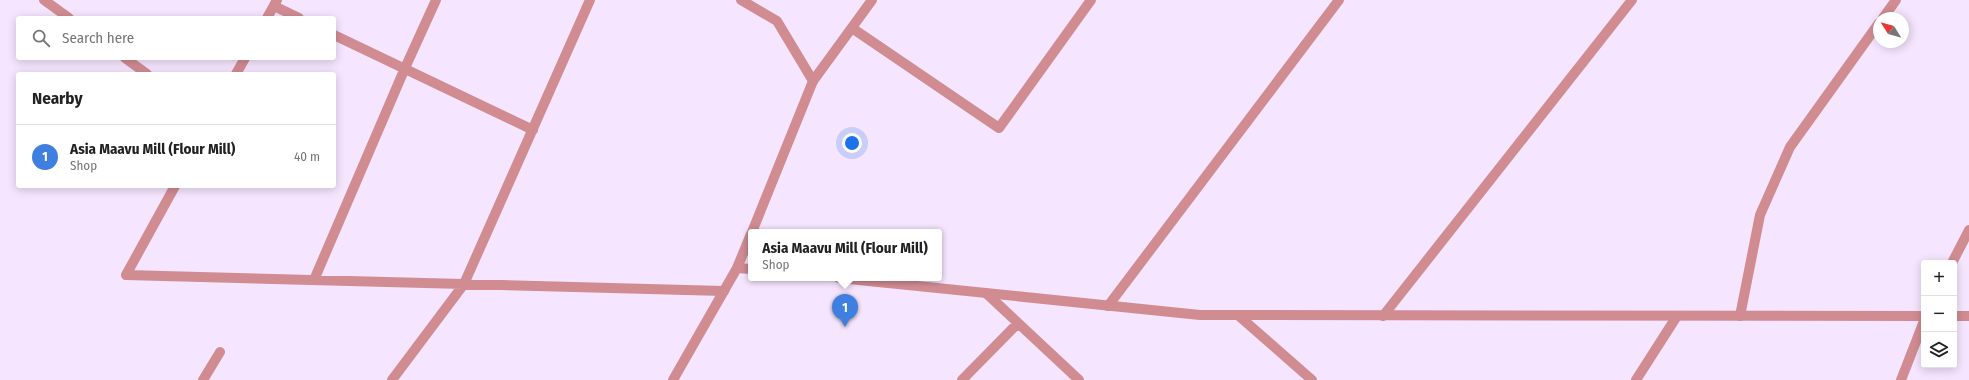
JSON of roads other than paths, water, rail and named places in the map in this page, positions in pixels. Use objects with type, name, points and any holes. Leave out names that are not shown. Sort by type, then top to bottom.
[{"type":"street","points":[[44,0],[66,16]]},
{"type":"street","points":[[314,280],[405,68],[436,0]]},
{"type":"street","points":[[392,380],[464,284],[590,0]]},
{"type":"street","points":[[741,0],[778,21],[813,80]]},
{"type":"street","points":[[753,229],[813,80],[872,0]]},
{"type":"street","points":[[852,28],[999,128],[1091,0]]},
{"type":"street","points":[[1108,306],[1339,0]]},
{"type":"street","points":[[1384,316],[1632,0]]},
{"type":"street","points":[[1887,12],[1896,0]]},
{"type":"street","points":[[268,16],[275,3],[296,16]]},
{"type":"street","points":[[1740,316],[1760,215],[1790,147],[1873,31]]},
{"type":"street","points":[[336,36],[533,130]]},
{"type":"street","points":[[128,60],[144,72]]},
{"type":"street","points":[[237,72],[244,60]]},
{"type":"street","points":[[174,188],[126,275],[724,292]]},
{"type":"street","points":[[1954,260],[1969,230]]},
{"type":"street","points":[[673,380],[737,268],[748,240]]},
{"type":"street","points":[[737,268],[748,269]]},
{"type":"street","points":[[868,281],[1200,315],[1921,316]]},
{"type":"street","points":[[986,293],[1079,380]]},
{"type":"street","points":[[1239,316],[1312,380]]},
{"type":"street","points":[[1636,380],[1677,316]]},
{"type":"street","points":[[1957,316],[1969,316]]},
{"type":"street","points":[[962,380],[1018,324]]},
{"type":"street","points":[[1901,380],[1921,329]]},
{"type":"street","points":[[203,380],[220,352]]},
{"type":"place","name":"Asia Maavu Mill (Flour Mill)","points":[[845,327]]}]
